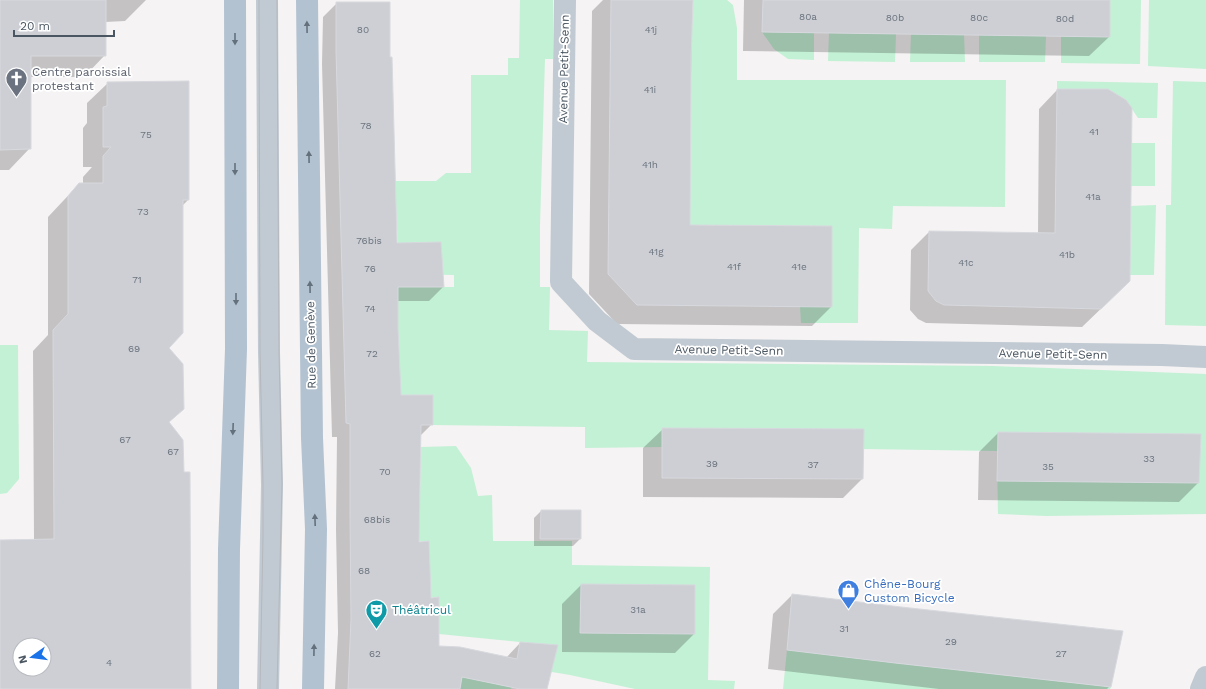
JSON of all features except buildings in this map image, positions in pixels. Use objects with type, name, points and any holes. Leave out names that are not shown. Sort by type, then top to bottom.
[{"type":"main road","points":[[228,689],[229,549],[236,349],[235,0]]},
{"type":"main road","name":"Rue de Genève","points":[[307,0],[312,438],[316,529],[313,689]]},
{"type":"street","points":[[267,0],[269,344],[272,485],[268,689]]},
{"type":"street","name":"Avenue Petit-Senn","points":[[565,0],[561,282],[597,321],[634,350],[1154,355],[1206,357]]},
{"type":"street","points":[[1201,689],[1206,677]]},
{"type":"green space","points":[[520,0],[553,0],[553,59],[545,59],[540,225],[540,287],[550,287],[549,330],[588,331],[587,362],[993,366],[1206,374],[1206,514],[1046,516],[998,514],[997,451],[863,449],[662,428],[662,447],[585,448],[585,427],[433,425],[382,378],[400,378],[398,287],[454,287],[454,275],[399,274],[395,181],[436,181],[446,173],[471,173],[471,75],[508,75],[508,58],[519,58]]},
{"type":"green space","points":[[693,0],[727,0],[733,5],[737,28],[737,80],[1006,80],[1005,207],[893,206],[892,229],[859,228],[858,323],[801,323],[800,306],[832,307],[832,226],[690,225],[691,59]]},
{"type":"green space","points":[[1110,0],[1141,0],[1140,64],[1061,63],[1061,36],[1109,37]]},
{"type":"green space","points":[[1149,0],[1206,0],[1206,69],[1148,66]]},
{"type":"green space","points":[[762,32],[814,33],[814,60],[788,59],[774,49]]},
{"type":"green space","points":[[829,33],[896,34],[895,62],[828,61]]},
{"type":"green space","points":[[911,34],[964,34],[965,62],[910,62]]},
{"type":"green space","points":[[979,35],[1046,36],[1045,62],[979,62]]},
{"type":"green space","points":[[1057,81],[1158,83],[1157,118],[1138,118],[1126,100],[1108,89],[1057,89]]},
{"type":"green space","points":[[1173,81],[1206,82],[1206,326],[1165,325],[1166,205],[1171,205]]},
{"type":"green space","points":[[1131,143],[1155,143],[1155,186],[1131,186]]},
{"type":"green space","points":[[1156,205],[1154,275],[1130,275],[1130,206]]},
{"type":"green space","points":[[0,345],[18,345],[19,479],[7,493],[0,494]]},
{"type":"green space","points":[[456,446],[471,468],[478,496],[492,495],[493,541],[572,541],[572,565],[710,567],[708,680],[735,681],[734,689],[635,689],[570,675],[516,666],[520,642],[439,634],[439,597],[422,598],[430,560],[429,541],[405,542],[420,496],[421,447]]},
{"type":"green space","points":[[787,650],[1111,687],[1110,689],[783,689]]},
{"type":"green space","points":[[462,677],[512,687],[511,689],[460,689]]},
{"type":"tram line","points":[[259,0],[260,352],[263,484],[260,689]]},
{"type":"tram line","points":[[277,0],[279,352],[282,484],[277,689]]},
{"type":"place","name":"Centre paroissial protestant","points":[[16,98]]},
{"type":"place","name":"Chêne-Bourg Custom Bicycle","points":[[848,610]]},
{"type":"place","name":"Théâtricul","points":[[376,630]]}]
